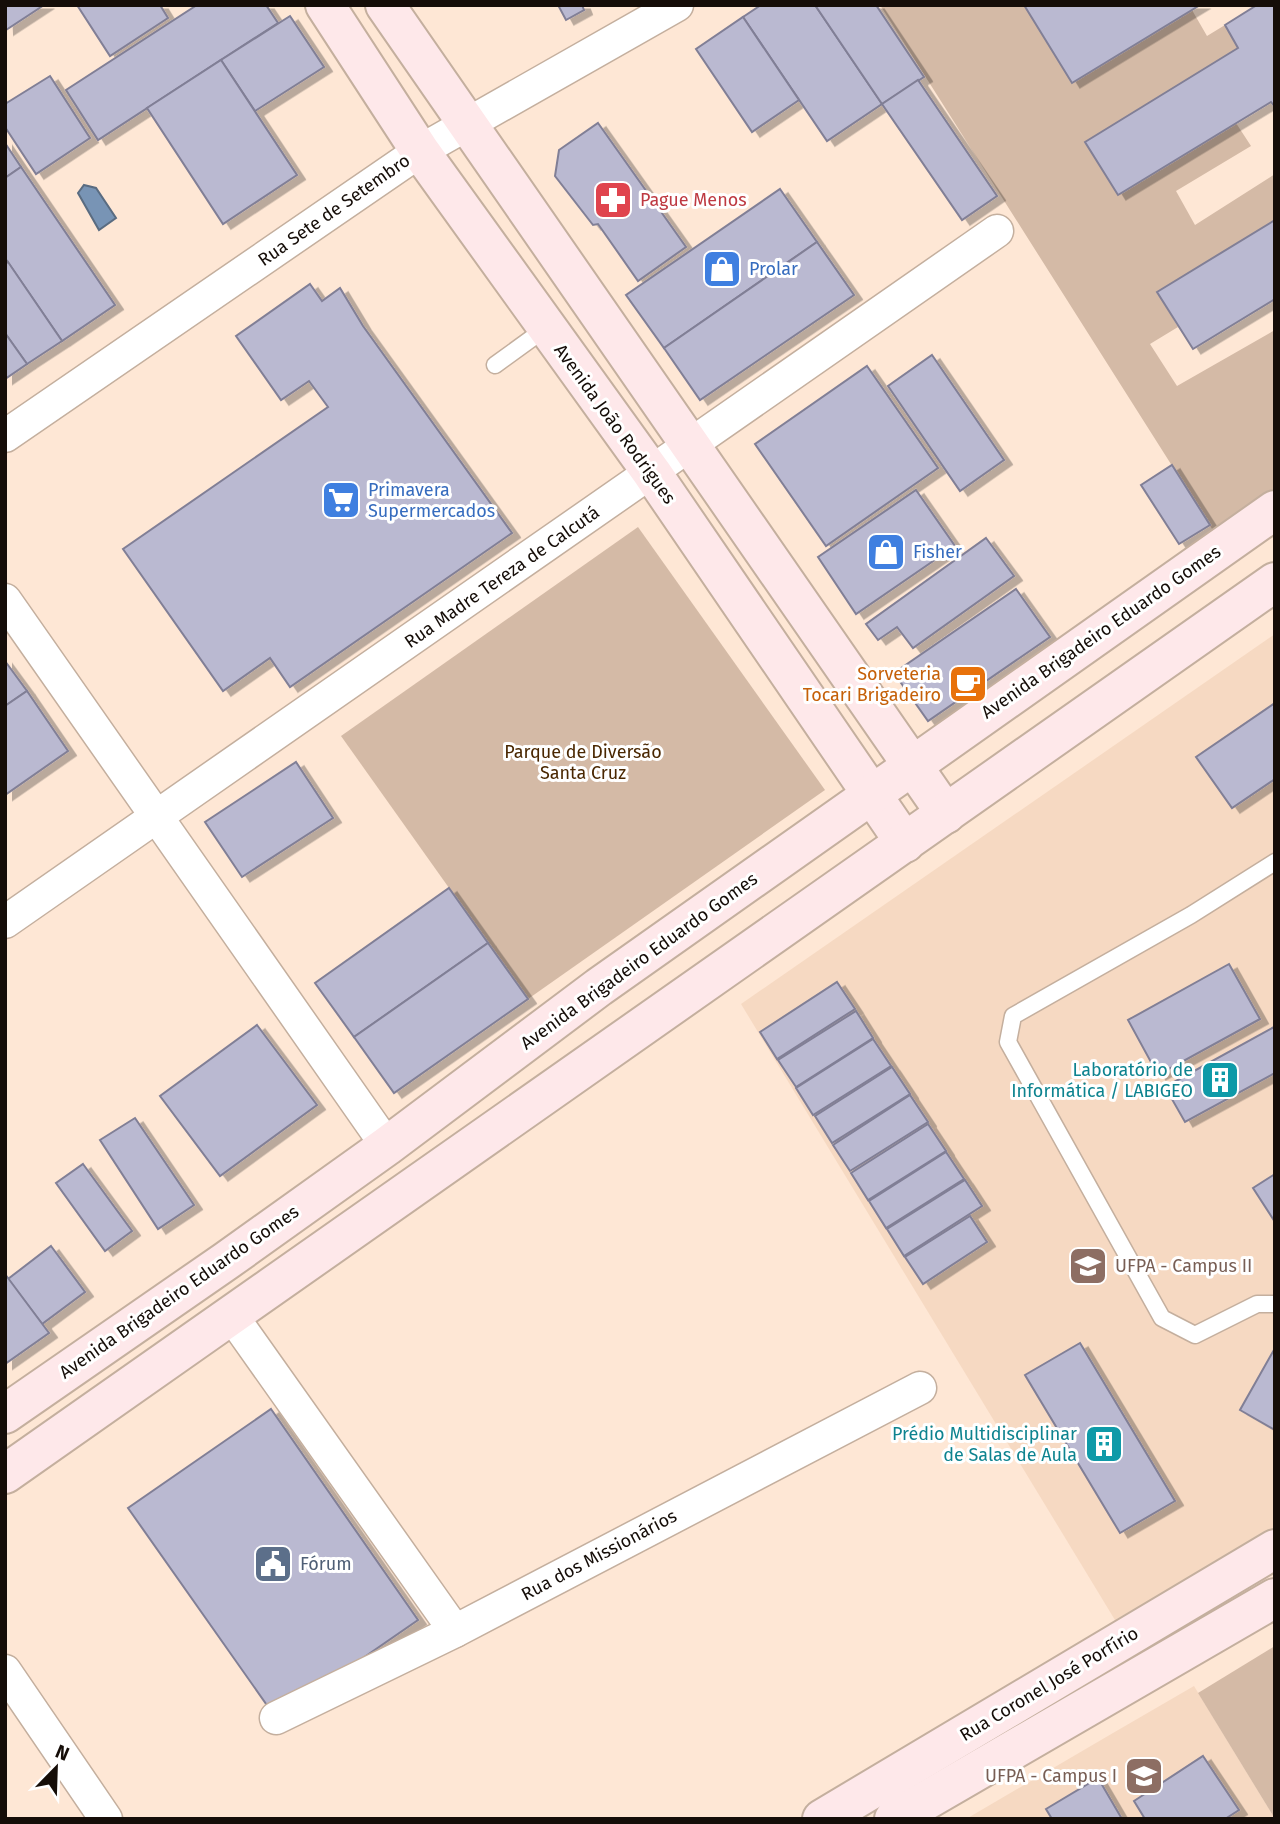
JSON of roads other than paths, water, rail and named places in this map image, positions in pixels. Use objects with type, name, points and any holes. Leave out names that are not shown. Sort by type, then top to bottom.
[{"type":"street","name":"Avenida João Rodrigues","points":[[325,5],[420,151],[652,473],[905,843]]},
{"type":"street","points":[[385,5],[946,814]]},
{"type":"street","name":"Rua Sete de Setembro","points":[[5,436],[420,151],[677,5]]},
{"type":"street","name":"Rua Madre Tereza de Calcutá","points":[[5,922],[691,447],[997,231]]},
{"type":"street","name":"Avenida Brigadeiro Eduardo Gomes","points":[[5,1413],[226,1261],[387,1146],[599,987],[1275,510]]},
{"type":"street","points":[[5,1474],[1275,582]]},
{"type":"street","points":[[5,600],[387,1146]]},
{"type":"street","points":[[1107,628],[1139,677]]},
{"type":"street","points":[[815,712],[857,686]]},
{"type":"street","points":[[599,987],[628,1038]]},
{"type":"street","points":[[226,1261],[243,1308],[455,1631]]},
{"type":"street","name":"Rua dos Missionários","points":[[276,1718],[455,1631],[920,1388]]},
{"type":"street","name":"Rua Coronel José Porfírio","points":[[891,1806],[1275,1549]]},
{"type":"street","name":"Rua Coronel José Porfírio","points":[[822,1819],[891,1806],[1275,1598]]},
{"type":"street","points":[[5,1671],[106,1819]]},
{"type":"lane","points":[[495,365],[546,328]]},
{"type":"lane","points":[[1275,862],[1191,915],[1013,1016],[1008,1042],[1163,1318],[1195,1335],[1257,1304],[1275,1304]]},
{"type":"water","points":[[84,185],[96,188],[116,218],[99,230],[78,193]]},
{"type":"place","name":"Pague Menos","points":[[613,200]]},
{"type":"place","name":"Prolar","points":[[722,269]]},
{"type":"place","name":"Primavera Supermercados","points":[[341,500]]},
{"type":"place","name":"Fisher","points":[[886,552]]},
{"type":"place","name":"Sorveteria Tocari Brigadeiro","points":[[968,684]]},
{"type":"place","name":"Laboratório de Informática / LABIGEO","points":[[1220,1080]]},
{"type":"place","name":"UFPA - Campus II","points":[[1088,1266]]},
{"type":"place","name":"Prédio Multidisciplinar de Salas de Aula","points":[[1104,1444]]},
{"type":"place","name":"Fórum","points":[[273,1564]]},
{"type":"place","name":"UFPA - Campus I","points":[[1144,1776]]},
{"type":"park label","name":"Parque de Diversão Santa Cruz","points":[[583,762]]}]
